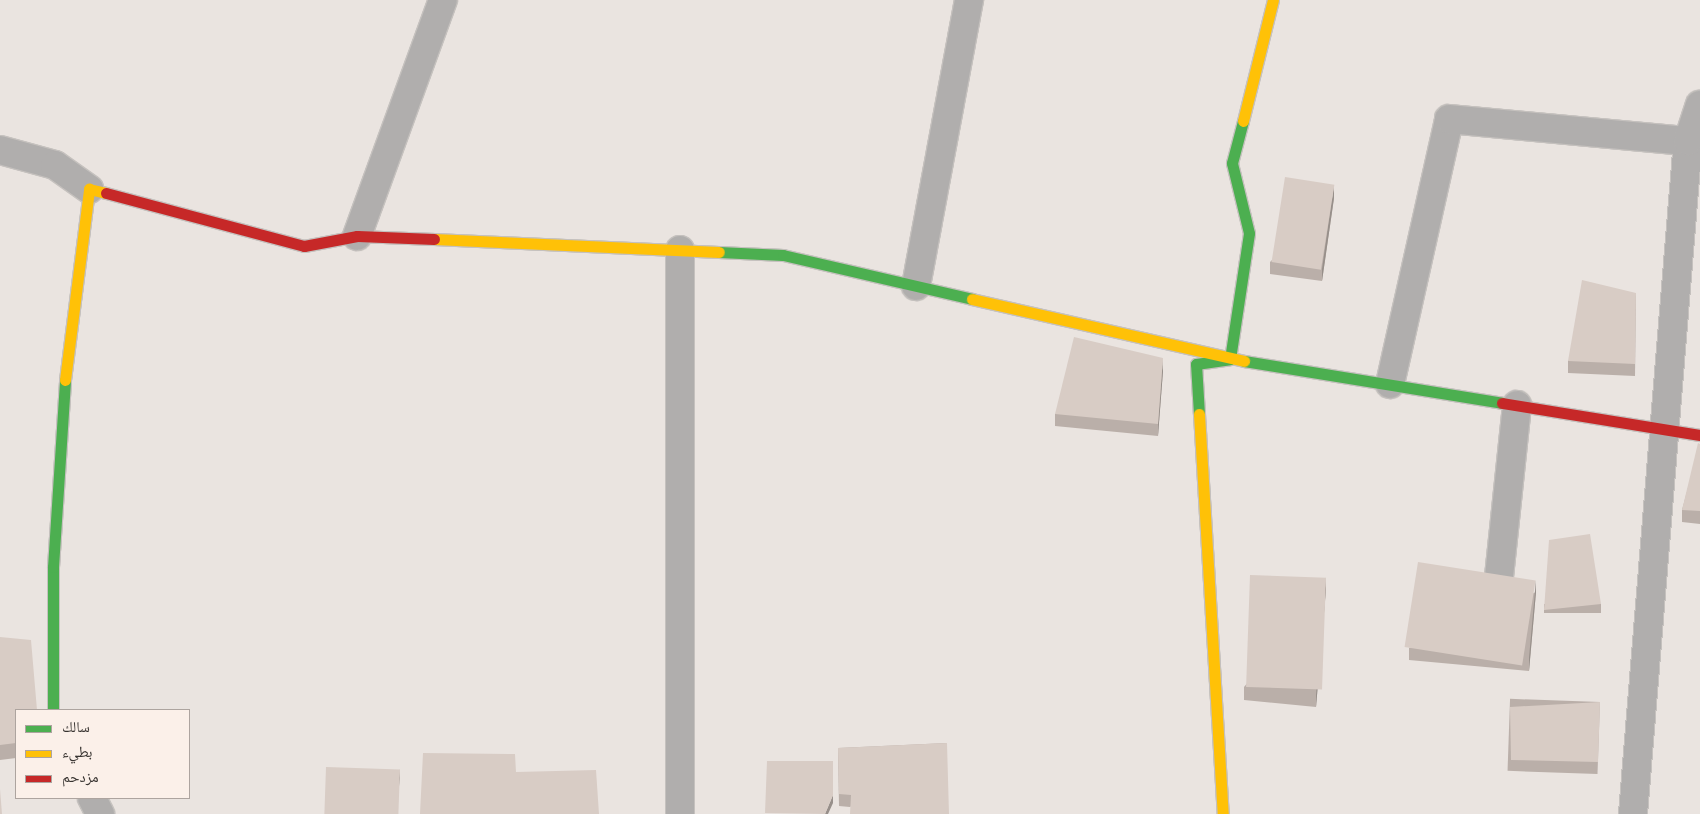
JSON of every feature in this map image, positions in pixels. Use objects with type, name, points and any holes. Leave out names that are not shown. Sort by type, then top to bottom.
[{"type":"street","points":[[358,236],[443,0]]},
{"type":"street","points":[[916,286],[969,0]]},
{"type":"street","points":[[1230,359],[1249,233],[1232,163],[1273,0]]},
{"type":"street","points":[[1633,814],[1663,428],[1688,141],[1700,105]]},
{"type":"street","points":[[1390,384],[1449,119],[1688,141]]},
{"type":"street","points":[[0,150],[55,164],[89,189],[304,246],[358,236],[783,255],[1230,359],[1700,435]]},
{"type":"street","points":[[53,709],[53,567],[67,342],[89,189]]},
{"type":"street","points":[[680,250],[680,814]]},
{"type":"street","points":[[1223,814],[1196,364],[1230,359]]},
{"type":"street","points":[[1498,586],[1517,405]]},
{"type":"street","points":[[92,799],[100,814]]},
{"type":"building","points":[[1285,177],[1334,185],[1321,270],[1272,262]]},
{"type":"building","points":[[1582,280],[1636,293],[1635,364],[1568,361]]},
{"type":"building","points":[[1074,337],[1163,358],[1158,424],[1055,414]]},
{"type":"building","points":[[1698,443],[1700,444],[1700,511],[1682,510]]},
{"type":"building","points":[[1590,534],[1601,604],[1544,610],[1549,540]]},
{"type":"building","points":[[1418,562],[1536,581],[1522,666],[1405,647]]},
{"type":"building","points":[[1250,575],[1326,578],[1322,690],[1246,687]]},
{"type":"building","points":[[0,637],[31,640],[37,709],[15,709],[15,743],[0,745]]},
{"type":"building","points":[[1600,702],[1598,762],[1511,760],[1510,707]]},
{"type":"building","points":[[947,743],[949,814],[850,814],[851,795],[839,794],[838,748]]},
{"type":"building","points":[[423,753],[515,754],[516,772],[596,770],[599,814],[420,814]]},
{"type":"building","points":[[767,761],[833,761],[833,795],[825,814],[765,813]]},
{"type":"building","points":[[326,767],[400,770],[398,814],[324,814]]},
{"type":"building","points":[[0,789],[2,814],[0,814]]},
{"type":"traffic: fast","points":[[1199,414],[1196,364],[1230,359],[1249,233],[1232,163],[1243,121]]},
{"type":"traffic: fast","points":[[719,252],[783,255],[972,299]]},
{"type":"traffic: fast","points":[[1244,361],[1502,403]]},
{"type":"traffic: fast","points":[[53,709],[53,567],[65,380]]},
{"type":"traffic: slow","points":[[1243,121],[1273,0]]},
{"type":"traffic: slow","points":[[65,380],[89,189],[106,193]]},
{"type":"traffic: slow","points":[[434,239],[719,252]]},
{"type":"traffic: slow","points":[[972,299],[1244,361]]},
{"type":"traffic: slow","points":[[1199,414],[1223,814]]},
{"type":"traffic: jam","points":[[106,193],[304,246],[357,236],[434,239]]},
{"type":"traffic: jam","points":[[1502,403],[1700,435]]}]
